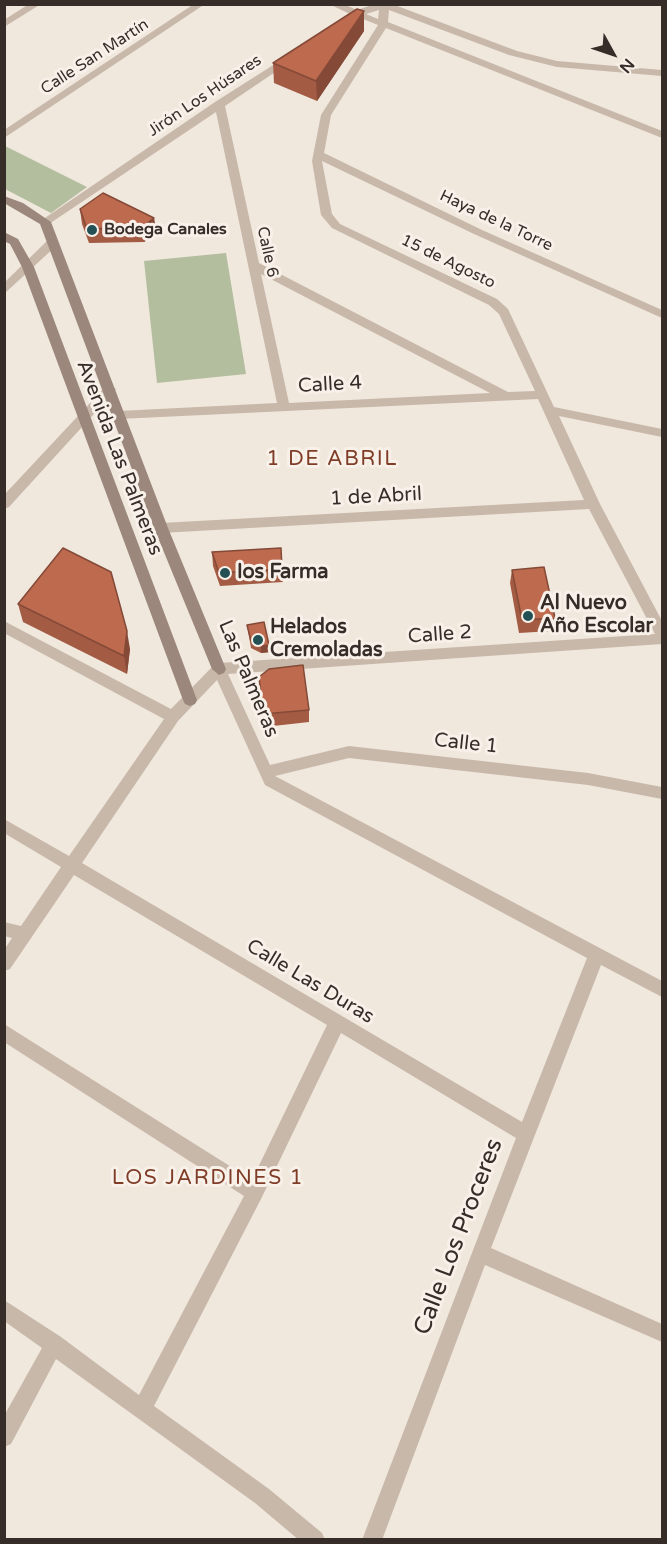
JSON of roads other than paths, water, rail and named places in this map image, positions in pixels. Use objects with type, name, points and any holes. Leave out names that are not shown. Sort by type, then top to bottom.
[{"type":"street","points":[[4,24],[37,4]]},
{"type":"street","name":"Calle San Martín","points":[[4,135],[201,4]]},
{"type":"street","points":[[333,4],[663,135]]},
{"type":"street","points":[[336,27],[356,14],[384,5],[513,53],[557,64],[663,73]]},
{"type":"street","name":"15 de Agosto","points":[[384,5],[382,25],[326,115],[317,161],[324,206],[330,221],[336,226],[493,302],[504,312],[512,324],[549,411],[593,504],[663,633]]},
{"type":"street","name":"Jirón Los Húsares","points":[[45,222],[297,53]]},
{"type":"street","name":"Calle 6","points":[[219,105],[284,407]]},
{"type":"street","name":"Haya de la Torre","points":[[318,154],[478,232],[663,314]]},
{"type":"street","points":[[4,199],[20,205],[45,222]]},
{"type":"street","name":"Las Palmeras","points":[[45,222],[161,528],[219,669],[270,781],[663,989]]},
{"type":"street","name":"Avenida Las Palmeras","points":[[4,235],[14,242],[28,267],[82,419],[190,700]]},
{"type":"street","points":[[4,290],[53,242]]},
{"type":"street","points":[[253,265],[505,396]]},
{"type":"street","points":[[4,504],[110,389]]},
{"type":"street","name":"Calle 4","points":[[119,415],[542,395]]},
{"type":"street","points":[[549,411],[663,432]]},
{"type":"street","name":"1 de Abril","points":[[161,528],[593,504]]},
{"type":"street","points":[[4,626],[173,717]]},
{"type":"street","name":"Calle 2","points":[[219,669],[663,639]]},
{"type":"street","points":[[4,964],[173,717],[219,669]]},
{"type":"street","name":"Calle 1","points":[[265,772],[349,752],[588,779],[663,793]]},
{"type":"street","name":"Calle Las Duras","points":[[4,825],[526,1134]]},
{"type":"street","points":[[4,929],[25,934]]},
{"type":"street","name":"Calle Los Proceres","points":[[372,1539],[480,1253],[597,954]]},
{"type":"street","points":[[142,1408],[255,1192],[338,1023]]},
{"type":"street","points":[[4,1032],[255,1192]]},
{"type":"street","points":[[480,1253],[663,1333]]},
{"type":"street","points":[[4,1309],[262,1496],[315,1539]]},
{"type":"street","points":[[4,1437],[54,1344]]},
{"type":"place","name":"Bodega Canales","points":[[92,230]]},
{"type":"place","name":"Ios Farma","points":[[225,573]]},
{"type":"place","name":"Al Nuevo Año Escolar","points":[[528,616]]},
{"type":"place","name":"Helados Cremoladas","points":[[258,640]]},
{"type":"district","name":"1 DE ABRIL","points":[[332,459]]},
{"type":"district","name":"LOS JARDINES 1","points":[[208,1178]]}]
